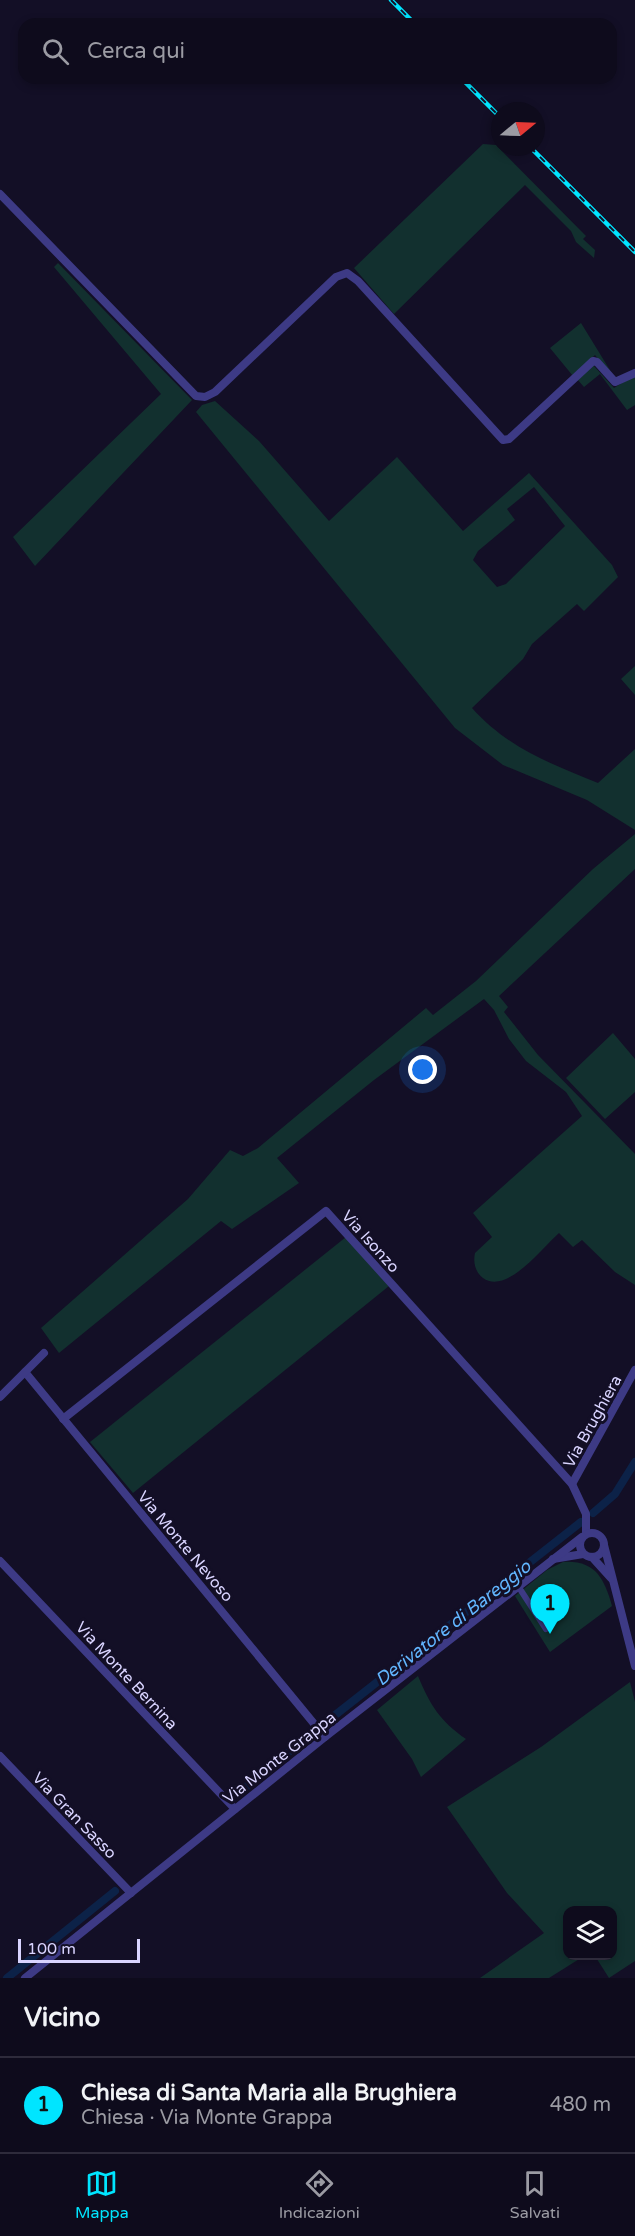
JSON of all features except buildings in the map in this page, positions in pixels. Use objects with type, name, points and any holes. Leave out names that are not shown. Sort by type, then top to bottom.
[{"type":"street","points":[[0,194],[196,396],[205,397],[215,392],[336,278],[347,273],[358,281],[503,440],[509,439],[593,361],[597,362],[615,382],[635,372]]},
{"type":"street","name":"Via Isonzo","points":[[63,1419],[326,1210],[572,1484]]},
{"type":"street","points":[[0,1397],[44,1353]]},
{"type":"street","name":"Via Brughiera","points":[[572,1484],[635,1370]]},
{"type":"street","name":"Via Monte Nevoso","points":[[25,1372],[325,1737]]},
{"type":"street","points":[[572,1484],[604,1545],[635,1666]]},
{"type":"street","points":[[586,1514],[584,1535],[579,1545],[587,1556],[603,1567],[614,1585]]},
{"type":"street","points":[[584,1535],[599,1534]]},
{"type":"street","name":"Via Monte Grappa","points":[[25,1978],[325,1737],[584,1535]]},
{"type":"street","points":[[587,1556],[599,1555],[604,1545]]},
{"type":"street","name":"Via Monte Grappa","points":[[552,1560],[587,1556]]},
{"type":"street","name":"Via Monte Bernina","points":[[0,1561],[235,1809]]},
{"type":"street","points":[[518,1586],[546,1629]]},
{"type":"street","name":"Via Gran Sasso","points":[[0,1756],[131,1893]]},
{"type":"green space","points":[[483,144],[491,145],[491,156],[507,156],[586,236],[583,239],[595,250],[594,258],[576,242],[571,231],[525,185],[394,314],[354,268]]},
{"type":"green space","points":[[58,263],[192,400],[35,566],[13,537],[161,394],[54,267]]},
{"type":"green space","points":[[581,323],[616,380],[595,355],[573,376],[550,348]]},
{"type":"green space","points":[[593,365],[614,388],[635,375],[635,405],[627,410],[600,374],[584,387],[577,379]]},
{"type":"green space","points":[[215,401],[259,441],[329,521],[397,457],[463,531],[529,473],[612,565],[618,577],[584,611],[577,604],[532,644],[523,659],[472,708],[500,734],[530,753],[598,783],[635,749],[635,830],[587,800],[503,765],[455,728],[196,412],[202,405]],"holes":[[[534,487],[565,526],[506,584],[497,587],[473,560],[478,551],[515,520],[507,509]]]},
{"type":"green space","points":[[635,666],[635,695],[621,679]]},
{"type":"green space","points":[[635,834],[635,869],[499,996],[508,1007],[504,1012],[538,1055],[635,1154],[635,1285],[615,1272],[582,1240],[573,1247],[559,1233],[524,1268],[503,1280],[492,1282],[480,1276],[476,1270],[475,1253],[492,1237],[473,1213],[582,1116],[566,1092],[526,1061],[509,1039],[494,1010],[484,999],[374,1080],[277,1158],[299,1183],[232,1229],[221,1221],[59,1353],[41,1328],[188,1199],[230,1150],[243,1156],[258,1148],[426,1008],[433,1015],[476,981],[593,869]]},
{"type":"green space","points":[[613,1033],[635,1059],[635,1092],[605,1119],[566,1078]]},
{"type":"green space","points":[[346,1237],[389,1286],[133,1493],[90,1442]]},
{"type":"green space","points":[[563,1562],[583,1564],[596,1573],[605,1587],[612,1606],[550,1652],[515,1596],[547,1570]]},
{"type":"green space","points":[[418,1676],[437,1712],[449,1726],[466,1739],[421,1777],[412,1759],[377,1710]]},
{"type":"green space","points":[[630,1682],[635,1702],[635,1961],[609,1978],[598,1960],[617,1960],[617,1906],[563,1906],[563,1960],[578,1960],[549,1978],[480,1978],[544,1933],[507,1893],[447,1807],[541,1747]]},
{"type":"waterway","name":"Derivatore di Bareggio","points":[[593,1513],[615,1494],[635,1462]]},
{"type":"waterway","name":"Derivatore di Bareggio","points":[[325,1723],[581,1522]]},
{"type":"waterway","name":"Derivatore di Bareggio","points":[[241,1791],[313,1732]]},
{"type":"waterway","name":"Derivatore di Bareggio","points":[[7,1978],[115,1891]]},
{"type":"railway","points":[[391,0],[409,18]]},
{"type":"railway","points":[[467,84],[491,108]]},
{"type":"railway","points":[[539,156],[635,252]]},
{"type":"place","name":"Chiesa di Santa Maria alla Brughiera","points":[[550,1634]]}]
